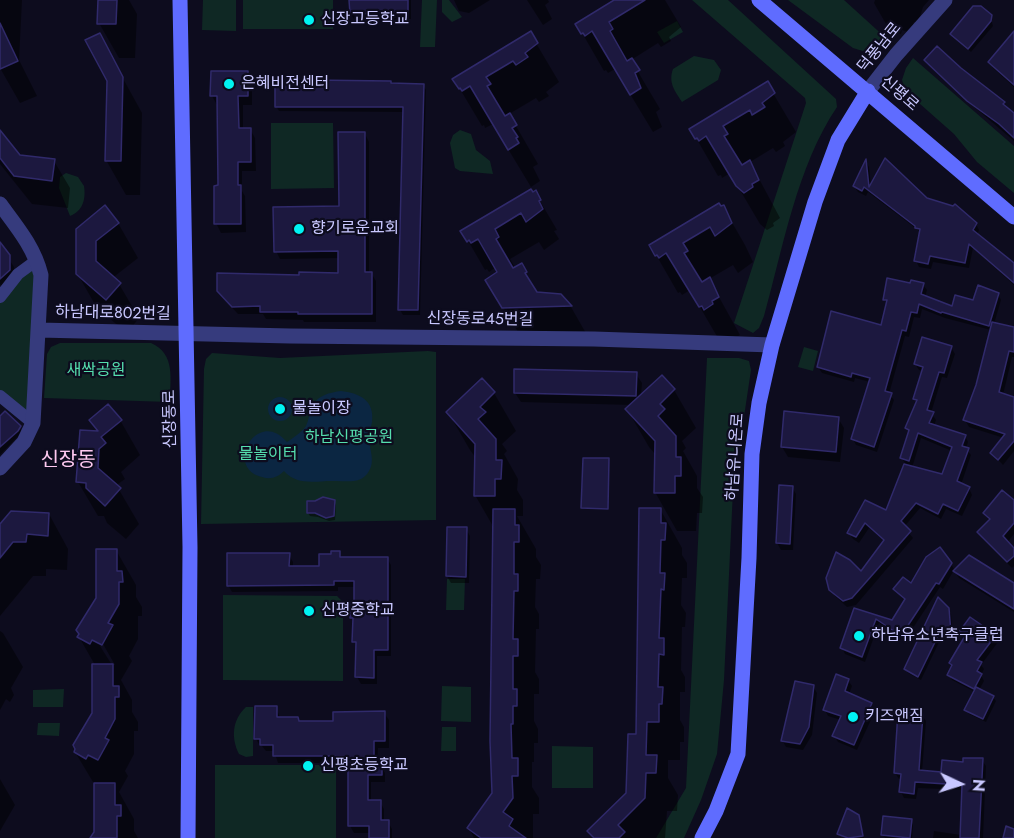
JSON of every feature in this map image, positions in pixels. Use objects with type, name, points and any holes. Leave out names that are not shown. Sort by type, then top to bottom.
[{"type":"main road","name":"신장동로","points":[[180,0],[190,547],[188,838]]},
{"type":"main road","name":"신평로","points":[[759,0],[1014,217]]},
{"type":"main road","name":"하남유니온로","points":[[702,838],[716,812],[738,754],[749,558],[752,454],[759,403],[772,345],[816,202],[838,140],[868,91]]},
{"type":"street","name":"덕풍남로","points":[[868,91],[896,55],[945,0]]},
{"type":"street","name":"하남대로802번길","points":[[0,204],[32,248],[41,275],[33,423],[24,442],[0,468]]},
{"type":"street","points":[[0,297],[18,274],[37,260]]},
{"type":"street","name":"하남대로802번길","points":[[39,330],[186,333]]},
{"type":"street","name":"신장동로45번길","points":[[186,333],[594,339],[772,345]]},
{"type":"street","points":[[0,396],[33,423]]},
{"type":"green space","points":[[203,0],[236,0],[236,31],[202,30]]},
{"type":"green space","points":[[243,0],[333,0],[333,29],[243,29]]},
{"type":"green space","points":[[422,0],[437,0],[435,47],[420,47]]},
{"type":"green space","points":[[442,0],[449,0],[462,17],[452,22],[442,12]]},
{"type":"green space","points":[[692,0],[728,0],[836,99],[837,107],[823,130],[801,181],[764,316],[759,328],[753,333],[734,323],[806,103],[805,98]]},
{"type":"green space","points":[[788,0],[844,0],[887,39],[869,53],[853,48]]},
{"type":"green space","points":[[677,21],[683,32],[664,43],[657,32]]},
{"type":"green space","points":[[694,56],[714,60],[721,70],[718,80],[682,102],[673,87],[671,79],[673,69]]},
{"type":"green space","points":[[913,58],[1014,146],[1014,193],[977,162],[954,134],[904,87],[902,80]]},
{"type":"green space","points":[[271,123],[333,123],[334,188],[271,189]]},
{"type":"green space","points":[[460,130],[471,134],[476,150],[490,161],[493,174],[460,171],[455,168],[450,143],[453,135]]},
{"type":"green space","points":[[66,173],[78,177],[85,191],[81,208],[70,216],[59,188],[60,177]]},
{"type":"green space","points":[[37,260],[33,423],[0,396],[0,297]]},
{"type":"green space","name":"새싹공원","points":[[60,343],[151,343],[165,354],[168,360],[171,376],[170,402],[44,398],[47,354],[51,347]]},
{"type":"green space","points":[[804,347],[818,351],[813,371],[798,367]]},
{"type":"green space","name":"하남신평공원","points":[[436,352],[436,520],[201,524],[204,369],[206,359],[212,353],[280,358]]},
{"type":"green space","points":[[707,358],[739,358],[749,361],[751,370],[733,490],[724,680],[717,754],[701,800],[684,838],[656,838],[686,788]]},
{"type":"green space","points":[[447,579],[465,579],[464,610],[446,610]]},
{"type":"green space","points":[[223,595],[337,596],[343,602],[343,681],[223,680]]},
{"type":"green space","points":[[442,686],[471,687],[471,722],[441,721]]},
{"type":"green space","points":[[64,689],[63,707],[33,707],[33,690]]},
{"type":"green space","points":[[246,707],[253,707],[253,756],[246,757],[239,754],[234,729],[241,712]]},
{"type":"green space","points":[[38,723],[60,723],[59,736],[37,735]]},
{"type":"green space","points":[[442,727],[456,727],[456,751],[441,751]]},
{"type":"green space","points":[[552,746],[593,747],[593,788],[552,788]]},
{"type":"green space","points":[[215,765],[336,765],[336,838],[215,838]]},
{"type":"water","name":"물놀이터","points":[[341,391],[360,396],[371,408],[372,422],[369,440],[372,464],[363,478],[354,481],[308,482],[296,479],[284,471],[268,478],[251,471],[245,462],[245,452],[256,435],[265,431],[276,433],[287,442],[306,426],[311,409],[320,397]]},
{"type":"water","name":"물놀이장","points":[[280,397],[288,401],[292,409],[288,417],[280,421],[272,417],[268,409],[272,401]]},
{"type":"building","points":[[98,0],[117,0],[116,24],[97,24]]},
{"type":"building","points":[[349,0],[408,0],[408,13],[350,14]]},
{"type":"building","points":[[614,0],[645,0],[609,22],[613,29],[610,31],[627,61],[632,58],[640,70],[635,73],[641,88],[630,95],[592,31],[585,36],[575,24]]},
{"type":"building","points":[[973,6],[981,6],[992,15],[991,21],[968,49],[950,34]]},
{"type":"building","points":[[0,23],[18,61],[0,69]]},
{"type":"building","points":[[531,31],[538,43],[525,53],[528,57],[516,65],[513,61],[486,77],[491,84],[487,86],[505,116],[510,113],[517,125],[512,128],[519,143],[508,150],[470,86],[462,91],[452,79]]},
{"type":"building","points":[[1014,31],[1014,85],[988,62]]},
{"type":"building","points":[[100,33],[123,77],[121,161],[105,161],[107,81],[85,40]]},
{"type":"building","points":[[937,46],[1005,102],[1003,104],[1014,113],[1014,138],[967,101],[924,60]]},
{"type":"building","points":[[211,71],[248,71],[248,96],[238,96],[239,128],[251,128],[251,162],[238,162],[238,185],[241,185],[241,224],[214,224],[214,186],[218,185],[217,96],[210,96]]},
{"type":"building","points":[[310,80],[391,81],[391,83],[424,84],[418,310],[398,310],[403,107],[275,107],[275,83],[310,83]]},
{"type":"building","points":[[768,81],[775,93],[762,103],[765,107],[752,115],[750,110],[723,126],[728,134],[724,136],[742,165],[750,160],[759,180],[744,193],[736,186],[706,136],[699,141],[689,129]]},
{"type":"building","points":[[0,130],[20,155],[55,159],[52,181],[14,176],[0,158]]},
{"type":"building","points":[[338,132],[365,132],[365,272],[372,272],[372,314],[298,314],[298,312],[260,312],[260,306],[232,307],[217,291],[217,273],[299,275],[299,272],[338,273],[338,251],[274,252],[273,207],[339,206]]},
{"type":"building","points":[[885,158],[927,198],[953,206],[955,204],[977,223],[973,230],[1014,263],[1014,283],[969,244],[965,263],[930,256],[928,264],[914,261],[920,229],[915,228],[864,187],[862,191],[853,186],[866,159],[869,187]]},
{"type":"building","points":[[531,189],[533,192],[536,190],[543,209],[526,222],[521,213],[495,229],[499,237],[496,239],[513,268],[522,263],[527,272],[525,273],[537,292],[561,294],[572,306],[502,308],[485,280],[497,272],[478,239],[471,243],[469,240],[467,242],[460,231]]},
{"type":"building","points":[[719,203],[721,206],[724,205],[732,223],[715,236],[710,227],[683,243],[688,251],[684,253],[702,282],[710,277],[719,297],[704,310],[702,306],[699,307],[666,253],[659,258],[655,256],[649,245]]},
{"type":"building","points":[[105,205],[119,223],[96,241],[96,261],[121,283],[106,300],[76,274],[76,229]]},
{"type":"building","points":[[0,242],[10,255],[10,270],[0,279]]},
{"type":"building","points":[[887,278],[910,283],[911,280],[924,283],[921,294],[952,306],[955,295],[973,300],[978,285],[999,293],[989,326],[941,313],[919,304],[917,313],[911,312],[906,331],[902,330],[885,391],[892,393],[874,447],[851,439],[870,378],[852,373],[851,377],[817,367],[831,311],[881,325],[887,300],[883,300]]},
{"type":"building","points":[[992,322],[1014,327],[1014,352],[1009,351],[999,392],[1014,397],[1014,441],[998,460],[990,453],[1005,434],[963,420],[976,385]]},
{"type":"building","points":[[922,337],[952,346],[944,373],[939,372],[927,410],[934,412],[929,423],[966,435],[962,446],[969,448],[957,481],[970,487],[958,511],[943,504],[938,514],[916,503],[901,521],[911,531],[852,598],[843,601],[829,590],[826,578],[836,552],[850,560],[861,571],[884,540],[865,523],[856,537],[847,533],[865,500],[886,510],[904,464],[942,474],[952,447],[918,433],[909,461],[900,458],[909,430],[905,428],[917,400],[913,399],[923,367],[914,364]]},
{"type":"building","points":[[514,369],[637,372],[636,396],[514,393]]},
{"type":"building","points":[[662,375],[675,389],[660,404],[665,409],[658,416],[676,436],[676,457],[681,457],[681,476],[675,476],[675,493],[654,493],[655,441],[625,409]]},
{"type":"building","points":[[482,378],[495,392],[480,407],[486,412],[478,419],[496,439],[496,460],[502,460],[501,479],[495,479],[495,496],[474,496],[475,444],[446,412]]},
{"type":"building","points":[[108,404],[122,420],[101,437],[106,443],[99,449],[98,468],[121,488],[105,506],[86,488],[86,483],[76,482],[80,430],[98,431],[89,420]]},
{"type":"building","points":[[5,411],[21,426],[0,447],[0,416]]},
{"type":"building","points":[[784,411],[839,417],[836,452],[781,447]]},
{"type":"building","points":[[583,458],[609,458],[608,509],[581,508]]},
{"type":"building","points":[[779,485],[793,486],[790,544],[776,543]]},
{"type":"building","points":[[1002,490],[1014,500],[1014,523],[1003,536],[1014,548],[1014,556],[1007,562],[977,532],[990,519],[983,513]]},
{"type":"building","points":[[323,497],[335,500],[334,516],[326,518],[315,513],[307,513],[307,501],[315,501]]},
{"type":"building","points":[[639,508],[661,508],[661,523],[666,523],[665,540],[661,540],[660,573],[665,573],[664,590],[661,589],[659,638],[664,638],[664,655],[659,654],[658,687],[663,687],[662,704],[659,704],[659,722],[647,722],[646,755],[657,755],[656,773],[646,773],[645,798],[618,825],[625,832],[619,838],[594,838],[587,831],[626,793],[628,734],[636,734]]},
{"type":"building","points":[[493,509],[515,509],[515,525],[519,525],[519,542],[514,542],[514,574],[518,574],[518,591],[514,591],[513,639],[518,639],[518,656],[513,656],[513,689],[517,689],[517,706],[513,706],[513,724],[511,724],[512,758],[518,758],[518,776],[512,776],[513,798],[503,812],[513,819],[509,826],[526,838],[481,838],[467,828],[492,793],[490,741]]},
{"type":"building","points":[[11,511],[49,513],[48,536],[27,534],[26,542],[13,542],[0,558],[0,524]]},
{"type":"building","points":[[447,527],[467,527],[466,577],[446,576]]},
{"type":"building","points":[[940,547],[952,563],[901,636],[876,619],[862,657],[840,648],[854,608],[892,620],[905,599],[893,589],[903,577],[911,583],[926,557]]},
{"type":"building","points":[[96,549],[117,549],[117,571],[122,571],[123,582],[119,582],[119,604],[108,623],[113,625],[102,645],[92,640],[90,644],[77,637],[79,634],[76,630],[96,598]]},
{"type":"building","points":[[331,551],[340,551],[340,557],[388,557],[388,650],[374,650],[374,678],[355,677],[356,642],[352,642],[353,618],[350,618],[350,603],[354,602],[354,581],[334,581],[334,585],[227,586],[227,553],[290,553],[289,566],[319,566],[319,554],[331,554]]},
{"type":"building","points":[[969,555],[1014,583],[1014,609],[953,571]]},
{"type":"building","points":[[938,597],[949,608],[951,633],[939,634],[918,677],[904,669]]},
{"type":"building","points":[[970,617],[996,635],[977,660],[982,662],[977,671],[982,674],[974,689],[947,675],[952,665],[949,663],[968,631],[959,632]]},
{"type":"building","points":[[92,664],[113,664],[113,686],[119,686],[119,697],[115,697],[115,719],[105,738],[109,740],[98,760],[88,755],[86,759],[74,752],[73,745],[92,713]]},
{"type":"building","points":[[836,674],[849,679],[845,691],[872,703],[854,745],[832,736],[841,716],[823,710]]},
{"type":"building","points":[[795,681],[814,685],[809,727],[800,744],[781,741]]},
{"type":"building","points":[[976,687],[994,696],[983,719],[964,710]]},
{"type":"building","points":[[255,706],[277,706],[277,717],[298,717],[299,721],[333,721],[333,712],[385,711],[385,741],[374,741],[374,764],[382,764],[382,775],[368,775],[368,800],[381,800],[381,820],[389,820],[389,838],[369,838],[369,826],[348,826],[348,756],[273,756],[273,745],[260,745],[260,739],[254,739]]},
{"type":"building","points":[[898,712],[923,714],[919,770],[941,772],[942,760],[963,762],[963,758],[983,758],[979,838],[960,838],[962,785],[915,782],[914,794],[899,792],[901,774],[894,773]]},
{"type":"building","points":[[94,783],[115,783],[115,805],[121,805],[121,816],[117,816],[117,838],[90,838],[94,832]]},
{"type":"building","points":[[847,808],[859,815],[863,836],[848,838],[837,834]]},
{"type":"building","points":[[883,816],[912,819],[910,838],[881,835]]},
{"type":"building","points":[[1006,826],[1014,829],[1014,838],[1003,838]]},
{"type":"place","name":"신장고등학교","points":[[309,20]]},
{"type":"place","name":"은혜비전센터","points":[[229,84]]},
{"type":"place","name":"향기로운교회","points":[[299,229]]},
{"type":"place","name":"물놀이장","points":[[280,409]]},
{"type":"place","name":"신평중학교","points":[[309,611]]},
{"type":"place","name":"하남유소년축구클럽","points":[[859,636]]},
{"type":"place","name":"키즈앤짐","points":[[853,717]]},
{"type":"place","name":"신평초등학교","points":[[308,766]]},
{"type":"district","name":"신장동","points":[[68,461]]}]
